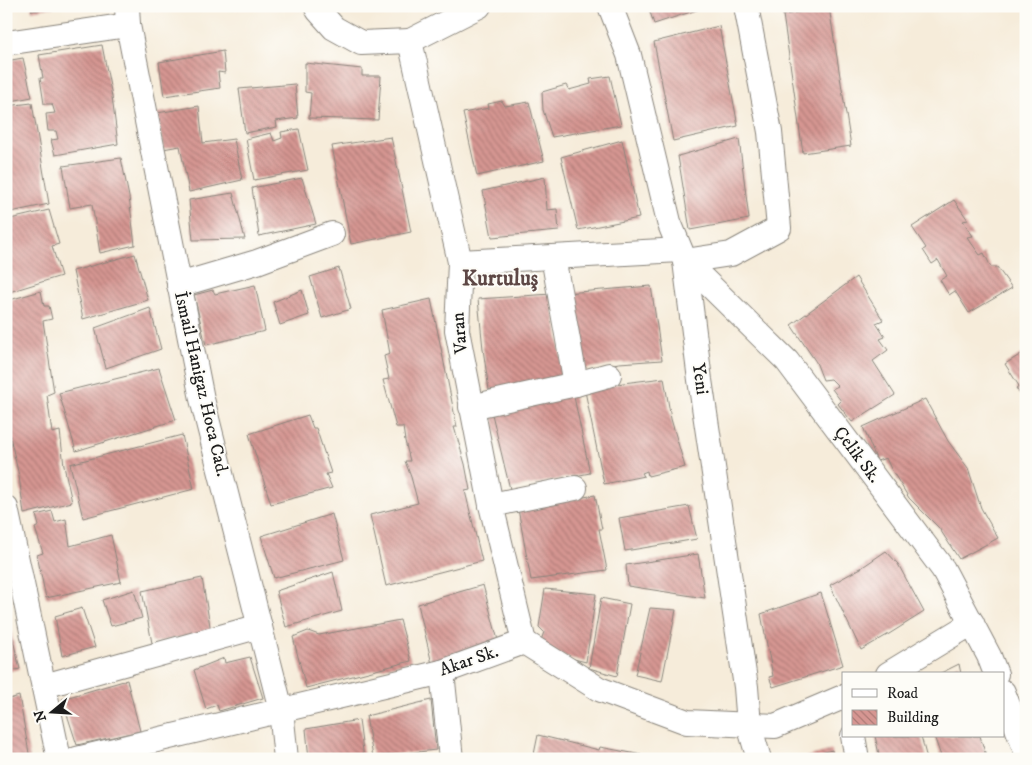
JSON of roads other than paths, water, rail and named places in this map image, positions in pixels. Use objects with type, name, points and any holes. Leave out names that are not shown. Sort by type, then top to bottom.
[{"type":"street","points":[[316,6],[334,28],[361,43],[410,41],[479,6]]},
{"type":"street","name":"Yeni","points":[[610,6],[629,55],[669,222],[683,256],[746,687],[749,725],[759,759]]},
{"type":"street","points":[[460,262],[553,257],[731,254],[779,228],[770,132],[746,6]]},
{"type":"street","points":[[6,43],[127,16]]},
{"type":"street","name":"İsmail Hanigaz Hoca Cad.","points":[[127,16],[202,400],[281,710],[286,759]]},
{"type":"street","name":"Varan","points":[[410,41],[460,262],[457,330],[471,407],[490,505],[524,642]]},
{"type":"street","points":[[179,285],[257,262],[332,234]]},
{"type":"street","name":"Çelik Sk.","points":[[683,256],[787,361],[942,568],[989,656],[995,672]]},
{"type":"street","points":[[553,257],[576,384]]},
{"type":"street","points":[[471,407],[609,375]]},
{"type":"street","points":[[490,505],[575,488]]},
{"type":"street","points":[[6,508],[59,759]]},
{"type":"street","points":[[891,672],[972,624]]},
{"type":"street","points":[[44,686],[260,626]]},
{"type":"street","points":[[524,642],[599,689],[687,722],[775,726],[842,697]]},
{"type":"street","name":"Akar Sk.","points":[[77,759],[442,672],[524,642]]},
{"type":"street","points":[[442,672],[451,759]]},
{"type":"street","points":[[1004,695],[1026,751]]},
{"type":"street","points":[[853,738],[857,759]]},
{"type":"district","name":"Kurtuluş","points":[[500,278]]}]
